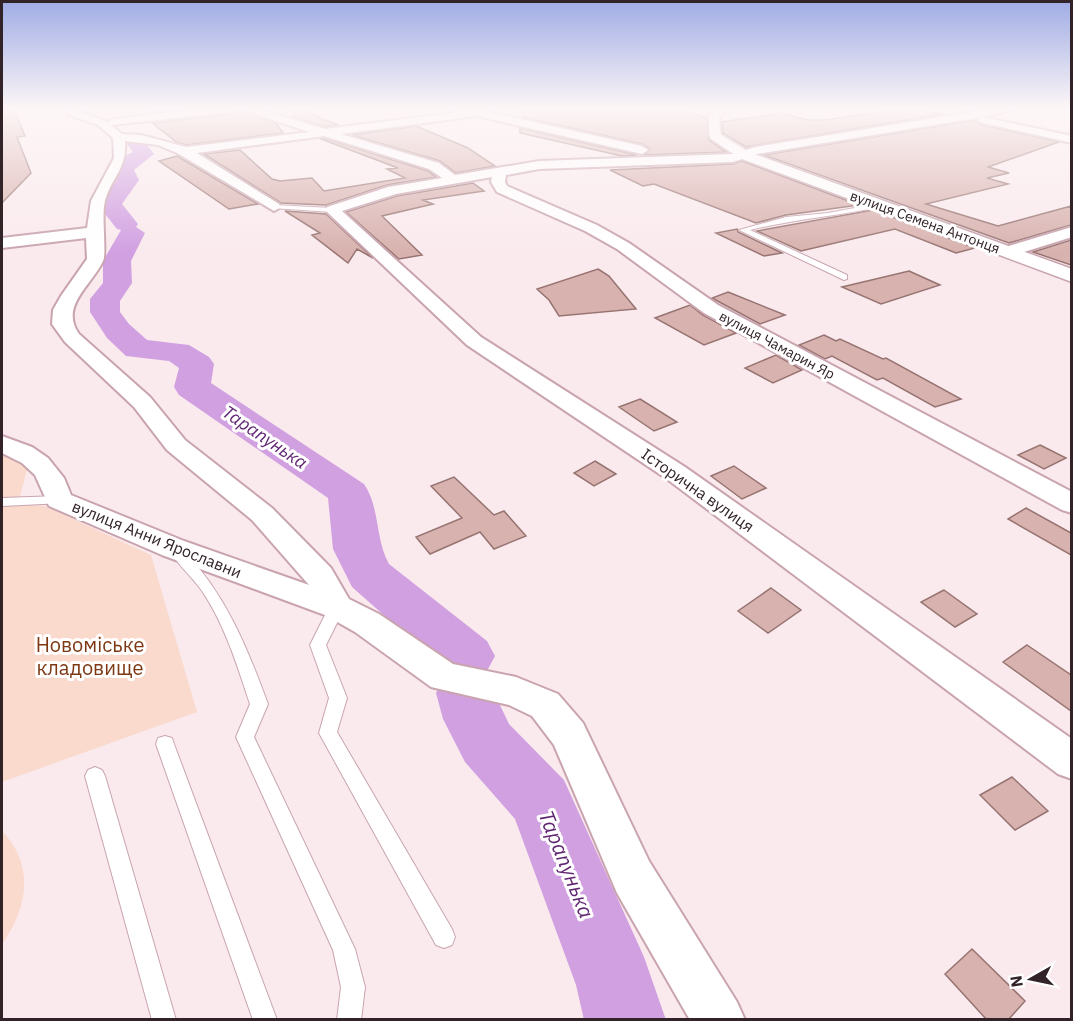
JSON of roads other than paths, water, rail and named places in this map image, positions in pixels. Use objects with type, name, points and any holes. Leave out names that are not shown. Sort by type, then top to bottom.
[{"type":"street","points":[[120,157],[98,201],[94,232],[96,259],[70,296],[63,310],[62,324],[72,338],[142,402],[176,445],[262,514],[320,576],[337,607]]},
{"type":"street","points":[[195,157],[274,207]]},
{"type":"street","points":[[404,157],[434,166],[452,179]]},
{"type":"street","points":[[671,157],[682,159]]},
{"type":"street","points":[[636,176],[703,160],[730,157]]},
{"type":"street","name":"вулиця Семена Антонця","points":[[749,157],[1071,276]]},
{"type":"street","points":[[332,210],[393,190],[500,172],[580,162],[703,160]]},
{"type":"street","name":"вулиця Чамарин Яр","points":[[500,172],[498,182],[502,189],[591,228],[623,246],[711,309],[1071,504]]},
{"type":"street","name":"Історична вулиця","points":[[332,210],[474,341],[676,472],[1071,762]]},
{"type":"street","points":[[2,243],[94,232]]},
{"type":"street","points":[[1008,252],[1071,232]]},
{"type":"street","name":"вулиця Анни Ярославни","points":[[2,444],[39,461],[53,480],[59,500],[173,548],[337,607],[367,623],[444,677],[516,692],[545,705],[569,735],[633,877],[719,1020]]},
{"type":"lane","points":[[844,277],[743,230],[786,219],[828,215],[881,205]]},
{"type":"lane","points":[[274,207],[332,210]]},
{"type":"lane","points":[[2,502],[59,500]]},
{"type":"lane","points":[[173,548],[201,575],[222,607],[243,659],[259,704],[245,736],[344,949],[352,987],[349,1020]]},
{"type":"lane","points":[[337,607],[318,645],[338,698],[327,733],[444,937]]},
{"type":"lane","points":[[165,744],[265,1020]]},
{"type":"lane","points":[[95,776],[164,1020]]},
{"type":"waterway","name":"Тарапунька","points":[[126,224],[110,205],[128,180],[124,170],[131,160],[138,157]]},
{"type":"waterway","name":"Тарапунька","points":[[132,233],[117,261],[118,283],[105,299],[105,312],[118,331],[138,349],[177,352],[197,364],[192,387],[349,493],[357,549],[370,575],[467,656]]},
{"type":"waterway","name":"Тарапунька","points":[[465,693],[473,719],[487,743],[541,801],[616,985],[625,1020]]},
{"type":"park label","name":"Новоміське кладовище","points":[[90,656]]}]
